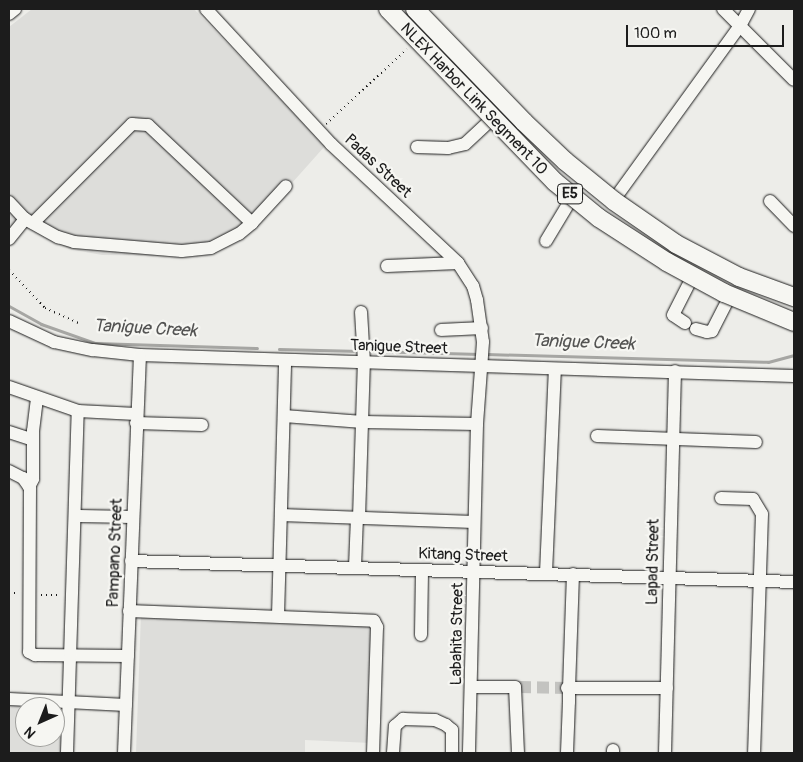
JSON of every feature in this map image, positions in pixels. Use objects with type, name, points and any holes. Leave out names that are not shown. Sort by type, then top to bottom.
[{"type":"highway","name":"NLEX Harbor Link Segment 10","points":[[388,9],[510,138],[555,182],[599,218],[667,262],[724,293],[794,322]]},
{"type":"highway","name":"NLEX Harbor Link Segment 10","points":[[416,9],[565,161],[614,201],[676,244],[739,277],[794,297]]},
{"type":"street","points":[[9,14],[16,9]]},
{"type":"street","name":"Padas Street","points":[[206,9],[318,131],[458,263],[473,286],[482,328],[481,362]]},
{"type":"street","points":[[723,9],[794,80]]},
{"type":"street","points":[[616,197],[740,26],[749,9]]},
{"type":"street","points":[[417,146],[448,148],[465,144],[489,122]]},
{"type":"street","points":[[9,239],[132,124],[148,125],[252,223]]},
{"type":"street","points":[[9,202],[29,221],[58,237],[74,242],[182,251],[211,248],[239,234],[252,223],[286,186]]},
{"type":"street","points":[[546,241],[570,201]]},
{"type":"street","points":[[770,201],[794,226]]},
{"type":"street","points":[[387,266],[458,263]]},
{"type":"street","points":[[690,282],[673,315],[691,326],[707,332],[712,331],[727,302]]},
{"type":"street","points":[[355,568],[363,422],[364,362],[361,312]]},
{"type":"street","name":"Tanigue Street","points":[[9,321],[54,342],[93,350],[140,355],[285,361],[481,362],[555,370],[675,371],[794,376]]},
{"type":"street","points":[[441,330],[482,328]]},
{"type":"street","name":"Pampano Street","points":[[124,753],[140,355]]},
{"type":"street","points":[[278,616],[285,361]]},
{"type":"street","name":"Labahita Street","points":[[469,753],[477,424],[481,362]]},
{"type":"street","points":[[546,573],[555,370]]},
{"type":"street","name":"Lapad Street","points":[[665,753],[668,578],[675,371]]},
{"type":"street","points":[[9,387],[78,411],[202,425]]},
{"type":"street","points":[[37,398],[33,440],[33,479],[29,486],[29,652],[70,656],[128,656]]},
{"type":"street","points":[[67,753],[78,411]]},
{"type":"street","points":[[284,416],[363,422],[477,424]]},
{"type":"street","points":[[9,432],[33,440]]},
{"type":"street","points":[[597,436],[756,442]]},
{"type":"street","points":[[9,471],[23,478],[29,486]]},
{"type":"street","points":[[721,498],[753,499],[761,510],[754,753]]},
{"type":"street","points":[[281,515],[474,522]]},
{"type":"street","points":[[79,516],[132,517]]},
{"type":"street","name":"Kitang Street","points":[[131,561],[794,582]]},
{"type":"street","points":[[421,635],[422,570]]},
{"type":"street","points":[[567,753],[573,574]]},
{"type":"street","points":[[129,611],[371,620],[376,623],[377,627],[373,753]]},
{"type":"street","points":[[472,687],[517,687],[518,753]]},
{"type":"street","points":[[568,688],[667,688]]},
{"type":"street","points":[[9,699],[126,705]]},
{"type":"street","points":[[393,753],[394,726],[404,719],[435,720],[446,725],[452,730],[452,753]]},
{"type":"path","points":[[318,131],[413,44]]},
{"type":"path","points":[[9,270],[44,308],[79,324]]},
{"type":"shaded area","points":[[32,9],[194,9],[325,146],[249,231],[180,256],[102,255],[69,249],[24,224],[9,245],[9,27]]},
{"type":"shaded area","points":[[141,614],[374,623],[371,743],[305,740],[305,753],[136,753]]},
{"type":"shaded area","points":[[9,701],[15,701],[15,747],[65,747],[66,704],[65,753],[9,753]]},
{"type":"waterway","name":"Tanigue Creek","points":[[9,306],[41,324],[95,343],[257,348]]},
{"type":"waterway","name":"Tanigue Creek","points":[[279,349],[360,351]]},
{"type":"waterway","name":"Tanigue Creek","points":[[370,351],[480,354]]},
{"type":"waterway","name":"Tanigue Creek","points":[[486,354],[768,362],[794,355]]},
{"type":"tunnel","points":[[519,687],[567,688]]}]
